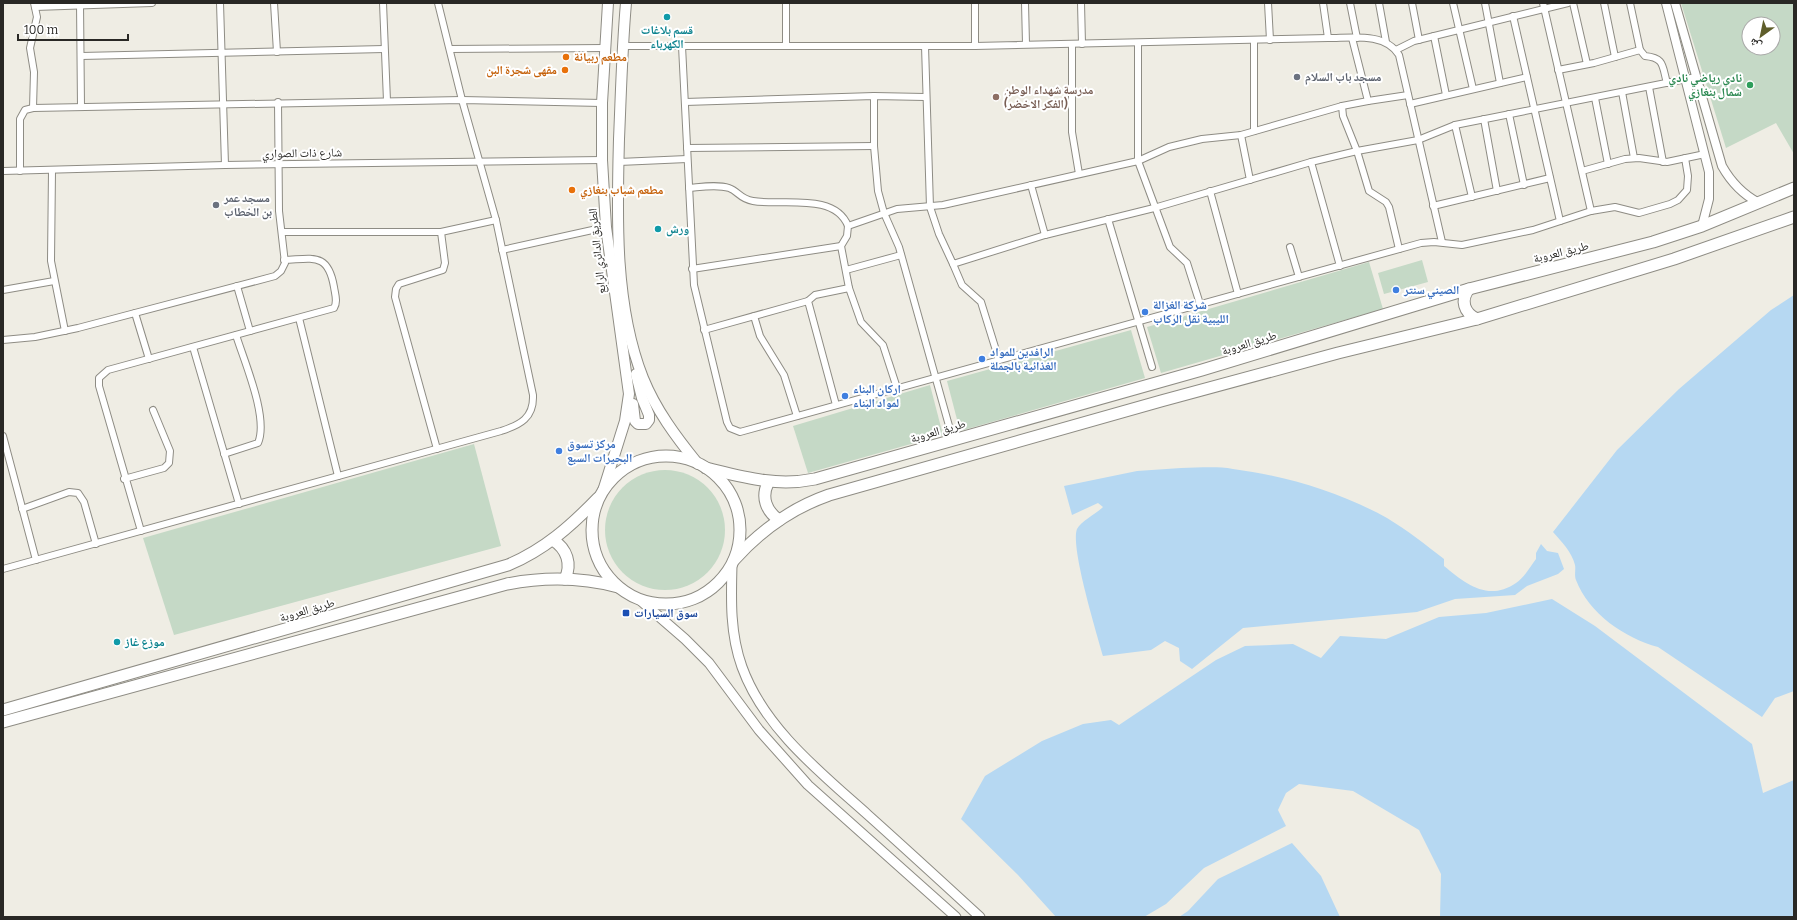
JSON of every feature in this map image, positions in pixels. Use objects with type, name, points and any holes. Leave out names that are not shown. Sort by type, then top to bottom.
[{"type":"highway","name":"طريق العروبة","points":[[3,710],[496,570],[526,557],[553,540],[601,494],[621,471],[645,459],[672,456],[702,466],[768,483],[796,483],[815,479],[1202,370],[1469,289],[1625,250],[1702,226],[1794,188]]},
{"type":"highway","points":[[3,722],[507,584],[541,579],[565,579],[597,582],[618,587],[640,600],[664,605],[688,601],[710,590],[722,579],[733,563],[755,539],[780,520],[808,503],[840,491],[1338,353],[1477,319],[1674,259],[1794,217]]},
{"type":"highway","points":[[1469,289],[1465,296],[1465,308],[1470,315],[1477,319]]},
{"type":"highway","points":[[702,466],[725,486],[737,509],[740,535],[733,563]]},
{"type":"highway","points":[[768,483],[765,492],[767,506],[772,514],[780,520]]},
{"type":"highway","points":[[601,494],[593,515],[592,542],[601,567],[618,587]]},
{"type":"highway","points":[[553,540],[560,546],[567,557],[568,566],[565,579]]},
{"type":"main road","name":"الطريق الدائري الرابع","points":[[601,494],[627,414],[628,387],[606,228],[602,160],[602,103],[608,3]]},
{"type":"main road","name":"الطريق الدائري الرابع","points":[[626,3],[622,46],[619,162],[620,258],[628,326],[634,353],[643,378],[661,414],[676,437],[702,466]]},
{"type":"main road","points":[[628,387],[633,402],[634,419],[638,424],[644,425],[648,422],[649,415],[638,384],[634,353]]},
{"type":"main road","points":[[733,563],[731,614],[736,646],[745,676],[764,709],[794,745],[822,773],[980,917]]},
{"type":"main road","points":[[640,600],[677,631],[709,663],[759,730],[808,785],[956,917]]},
{"type":"street","points":[[33,108],[34,72],[30,48],[37,22],[34,5],[152,3]]},
{"type":"street","points":[[220,3],[225,165]]},
{"type":"street","points":[[274,3],[277,52]]},
{"type":"street","points":[[383,3],[387,101]]},
{"type":"street","points":[[3,569],[437,449],[519,425],[525,421],[532,409],[533,395],[496,220],[462,100],[438,3]]},
{"type":"street","points":[[786,3],[786,46]]},
{"type":"street","points":[[975,3],[975,46]]},
{"type":"street","points":[[1025,3],[1026,44]]},
{"type":"street","points":[[1081,3],[1082,44]]},
{"type":"street","points":[[1268,3],[1270,40]]},
{"type":"street","points":[[1323,3],[1328,38]]},
{"type":"street","points":[[1350,3],[1354,38],[1368,101]]},
{"type":"street","points":[[1379,3],[1386,42]]},
{"type":"street","points":[[1412,3],[1419,40]]},
{"type":"street","points":[[1453,3],[1473,89]]},
{"type":"street","points":[[1485,3],[1500,83]]},
{"type":"street","points":[[1396,50],[1419,40],[1488,23],[1544,6],[1568,3]]},
{"type":"street","points":[[1573,3],[1587,64]]},
{"type":"street","points":[[1604,3],[1615,57]]},
{"type":"street","points":[[1630,3],[1640,50],[1645,56],[1656,57],[1661,61],[1668,83]]},
{"type":"street","points":[[1666,3],[1709,172],[1710,189],[1708,208],[1702,226]]},
{"type":"street","points":[[1675,3],[1722,166],[1730,179],[1740,190],[1759,203]]},
{"type":"street","points":[[80,4],[81,107]]},
{"type":"street","points":[[1544,6],[1591,211]]},
{"type":"street","points":[[1513,16],[1560,221]]},
{"type":"street","points":[[1434,36],[1446,95]]},
{"type":"street","points":[[622,46],[975,46],[1328,38],[1375,39],[1386,42],[1396,50],[1399,55],[1442,242]]},
{"type":"street","points":[[1254,40],[1254,131]]},
{"type":"street","points":[[1138,43],[1138,161],[1154,208],[1170,247],[1187,263],[1200,304]]},
{"type":"street","points":[[1072,44],[1072,132],[1079,174]]},
{"type":"street","points":[[682,46],[692,268],[695,294],[727,422],[730,428],[736,431],[744,431],[836,406],[1426,242],[1466,245],[1533,230],[1591,211],[1615,207],[1639,212],[1674,203],[1682,197],[1688,185],[1685,158]]},
{"type":"street","points":[[925,46],[925,97],[930,207],[939,234],[962,285],[982,302],[999,360]]},
{"type":"street","points":[[450,49],[605,48]]},
{"type":"street","points":[[81,56],[384,49]]},
{"type":"street","points":[[1558,70],[1640,50]]},
{"type":"street","points":[[1410,104],[1527,77]]},
{"type":"street","points":[[953,264],[1045,235],[1154,208],[1311,162],[1357,151],[1418,140],[1455,125],[1696,77]]},
{"type":"street","points":[[1649,87],[1663,162]]},
{"type":"street","points":[[1622,92],[1634,158]]},
{"type":"street","points":[[848,226],[897,209],[930,207],[1138,161],[1169,147],[1202,139],[1241,135],[1342,106],[1408,94]]},
{"type":"street","points":[[685,102],[874,96],[925,97]]},
{"type":"street","points":[[874,96],[874,146],[878,191],[884,213],[901,255],[937,378],[953,440]]},
{"type":"street","points":[[1595,98],[1608,164]]},
{"type":"street","points":[[20,171],[20,119],[25,110],[33,108],[224,103],[462,100],[602,103]]},
{"type":"street","points":[[3,340],[65,331],[275,276],[283,269],[284,260],[279,206],[278,102]]},
{"type":"street","points":[[1342,106],[1343,116],[1357,151],[1369,190],[1386,202],[1389,207],[1399,249]]},
{"type":"street","points":[[1509,114],[1524,185]]},
{"type":"street","points":[[1484,119],[1497,191]]},
{"type":"street","points":[[1455,125],[1472,197]]},
{"type":"street","points":[[1241,135],[1250,180]]},
{"type":"street","points":[[687,148],[874,146]]},
{"type":"street","points":[[1582,171],[1634,158],[1663,162],[1705,154]]},
{"type":"street","points":[[619,162],[687,159]]},
{"type":"street","name":"شارع ذات الصواري","points":[[3,171],[52,171],[279,164],[480,163],[602,160]]},
{"type":"street","points":[[1311,162],[1340,266]]},
{"type":"street","points":[[52,171],[52,261],[54,281],[65,331]]},
{"type":"street","points":[[1433,206],[1550,178]]},
{"type":"street","points":[[1031,185],[1045,235]]},
{"type":"street","points":[[689,188],[728,188],[739,196],[753,201],[824,205],[841,214],[848,226],[847,236],[841,246],[849,288],[861,322],[883,345],[897,388]]},
{"type":"street","points":[[1210,191],[1238,294]]},
{"type":"street","points":[[1108,219],[1152,367]]},
{"type":"street","points":[[282,232],[441,232],[496,220]]},
{"type":"street","points":[[502,250],[606,228]]},
{"type":"street","points":[[437,449],[395,297],[396,289],[399,284],[443,270],[445,263],[441,232]]},
{"type":"street","points":[[692,268],[841,246]]},
{"type":"street","points":[[1290,247],[1299,277]]},
{"type":"street","points":[[846,270],[901,255]]},
{"type":"street","points":[[141,531],[124,478],[99,386],[99,378],[108,370],[332,309],[335,306],[331,273],[326,264],[316,259],[284,260]]},
{"type":"street","points":[[3,290],[54,281]]},
{"type":"street","points":[[237,286],[250,331]]},
{"type":"street","points":[[704,330],[808,301],[815,295],[849,288]]},
{"type":"street","points":[[808,301],[836,406]]},
{"type":"street","points":[[135,313],[149,359]]},
{"type":"street","points":[[754,316],[760,336],[784,375],[797,416]]},
{"type":"street","points":[[299,318],[338,476]]},
{"type":"street","points":[[224,454],[254,446],[258,443],[260,434],[259,409],[236,335]]},
{"type":"street","points":[[193,347],[239,504]]},
{"type":"street","points":[[124,478],[164,468],[169,463],[170,451],[153,410]]},
{"type":"street","points":[[3,436],[36,560]]},
{"type":"street","points":[[22,509],[69,492],[78,493],[84,502],[96,544]]},
{"type":"green space","name":"نادي رياضي نادي شمال بنغازي","points":[[1681,3],[1794,3],[1794,154],[1776,123],[1726,148]]},
{"type":"green space","points":[[1422,260],[1428,282],[1384,294],[1378,273]]},
{"type":"green space","points":[[1369,262],[1383,309],[1161,373],[1147,327]]},
{"type":"green space","points":[[1131,330],[1145,378],[960,431],[947,381]]},
{"type":"green space","points":[[930,385],[943,435],[808,473],[793,426]]},
{"type":"green space","points":[[474,444],[501,546],[174,635],[143,538]]},
{"type":"green space","points":[[665,470],[677,471],[688,475],[698,480],[707,488],[715,497],[720,507],[724,518],[724,542],[720,553],[715,563],[707,572],[698,580],[688,585],[677,589],[665,590],[653,589],[642,585],[632,580],[623,572],[615,563],[610,553],[606,542],[605,530],[606,518],[610,507],[615,497],[623,488],[632,480],[642,475],[653,471]]},
{"type":"water","points":[[1794,295],[1794,691],[1775,698],[1762,717],[1658,647],[1633,638],[1621,631],[1599,614],[1590,604],[1576,580],[1574,560],[1566,547],[1553,532],[1617,450],[1679,389],[1771,310]]},
{"type":"water","points":[[1181,468],[1227,468],[1253,472],[1312,486],[1351,500],[1387,518],[1402,528],[1444,559],[1444,566],[1452,573],[1469,584],[1487,591],[1496,591],[1506,588],[1519,581],[1536,559],[1536,553],[1541,544],[1547,551],[1558,553],[1564,569],[1558,574],[1527,586],[1515,595],[1455,599],[1417,612],[1243,628],[1192,669],[1180,661],[1179,648],[1165,641],[1151,650],[1103,656],[1085,591],[1077,553],[1076,539],[1077,529],[1079,526],[1103,507],[1098,503],[1072,515],[1064,486],[1137,471]]},
{"type":"water","points":[[1552,599],[1595,626],[1752,744],[1763,793],[1794,780],[1794,917],[1440,917],[1441,874],[1419,830],[1353,791],[1299,784],[1286,793],[1278,810],[1286,826],[1204,868],[1166,904],[1144,917],[1056,917],[1018,875],[961,819],[985,776],[1042,741],[1083,724],[1111,720],[1119,725],[1216,660],[1245,646],[1293,644],[1321,658],[1340,636],[1386,639],[1439,617],[1486,613]]},
{"type":"water","points":[[1292,843],[1321,876],[1340,917],[1179,917],[1188,911],[1218,879]]},
{"type":"place","name":"قسم بلاغات الكهرباء","points":[[667,17]]},
{"type":"place","name":"مطعم ربيانة","points":[[566,57]]},
{"type":"place","name":"مقهى شجرة البن","points":[[565,70]]},
{"type":"place","name":"مسجد باب السلام","points":[[1297,77]]},
{"type":"place","name":"نادي رياضي نادي شمال بنغازي","points":[[1750,85]]},
{"type":"place","name":"مدرسة شهداء الوطن (الفكر الاخضر)","points":[[996,97]]},
{"type":"place","name":"مطعم شباب بنغازي","points":[[572,190]]},
{"type":"place","name":"مسجد عمر بن الخطاب","points":[[216,205]]},
{"type":"place","name":"ورش","points":[[658,229]]},
{"type":"place","name":"الصيني سنتر","points":[[1396,290]]},
{"type":"place","name":"شركة الغزالة الليبية نقل الركاب","points":[[1145,312]]},
{"type":"place","name":"الرافدين للمواد الغذائية بالجملة","points":[[982,359]]},
{"type":"place","name":"اركان البناء لمواد البناء","points":[[845,396]]},
{"type":"place","name":"مركز تسوق البحيرات السبع","points":[[559,451]]},
{"type":"place","name":"سوق السيارات","points":[[626,613]]},
{"type":"place","name":"موزع غاز","points":[[117,642]]}]
